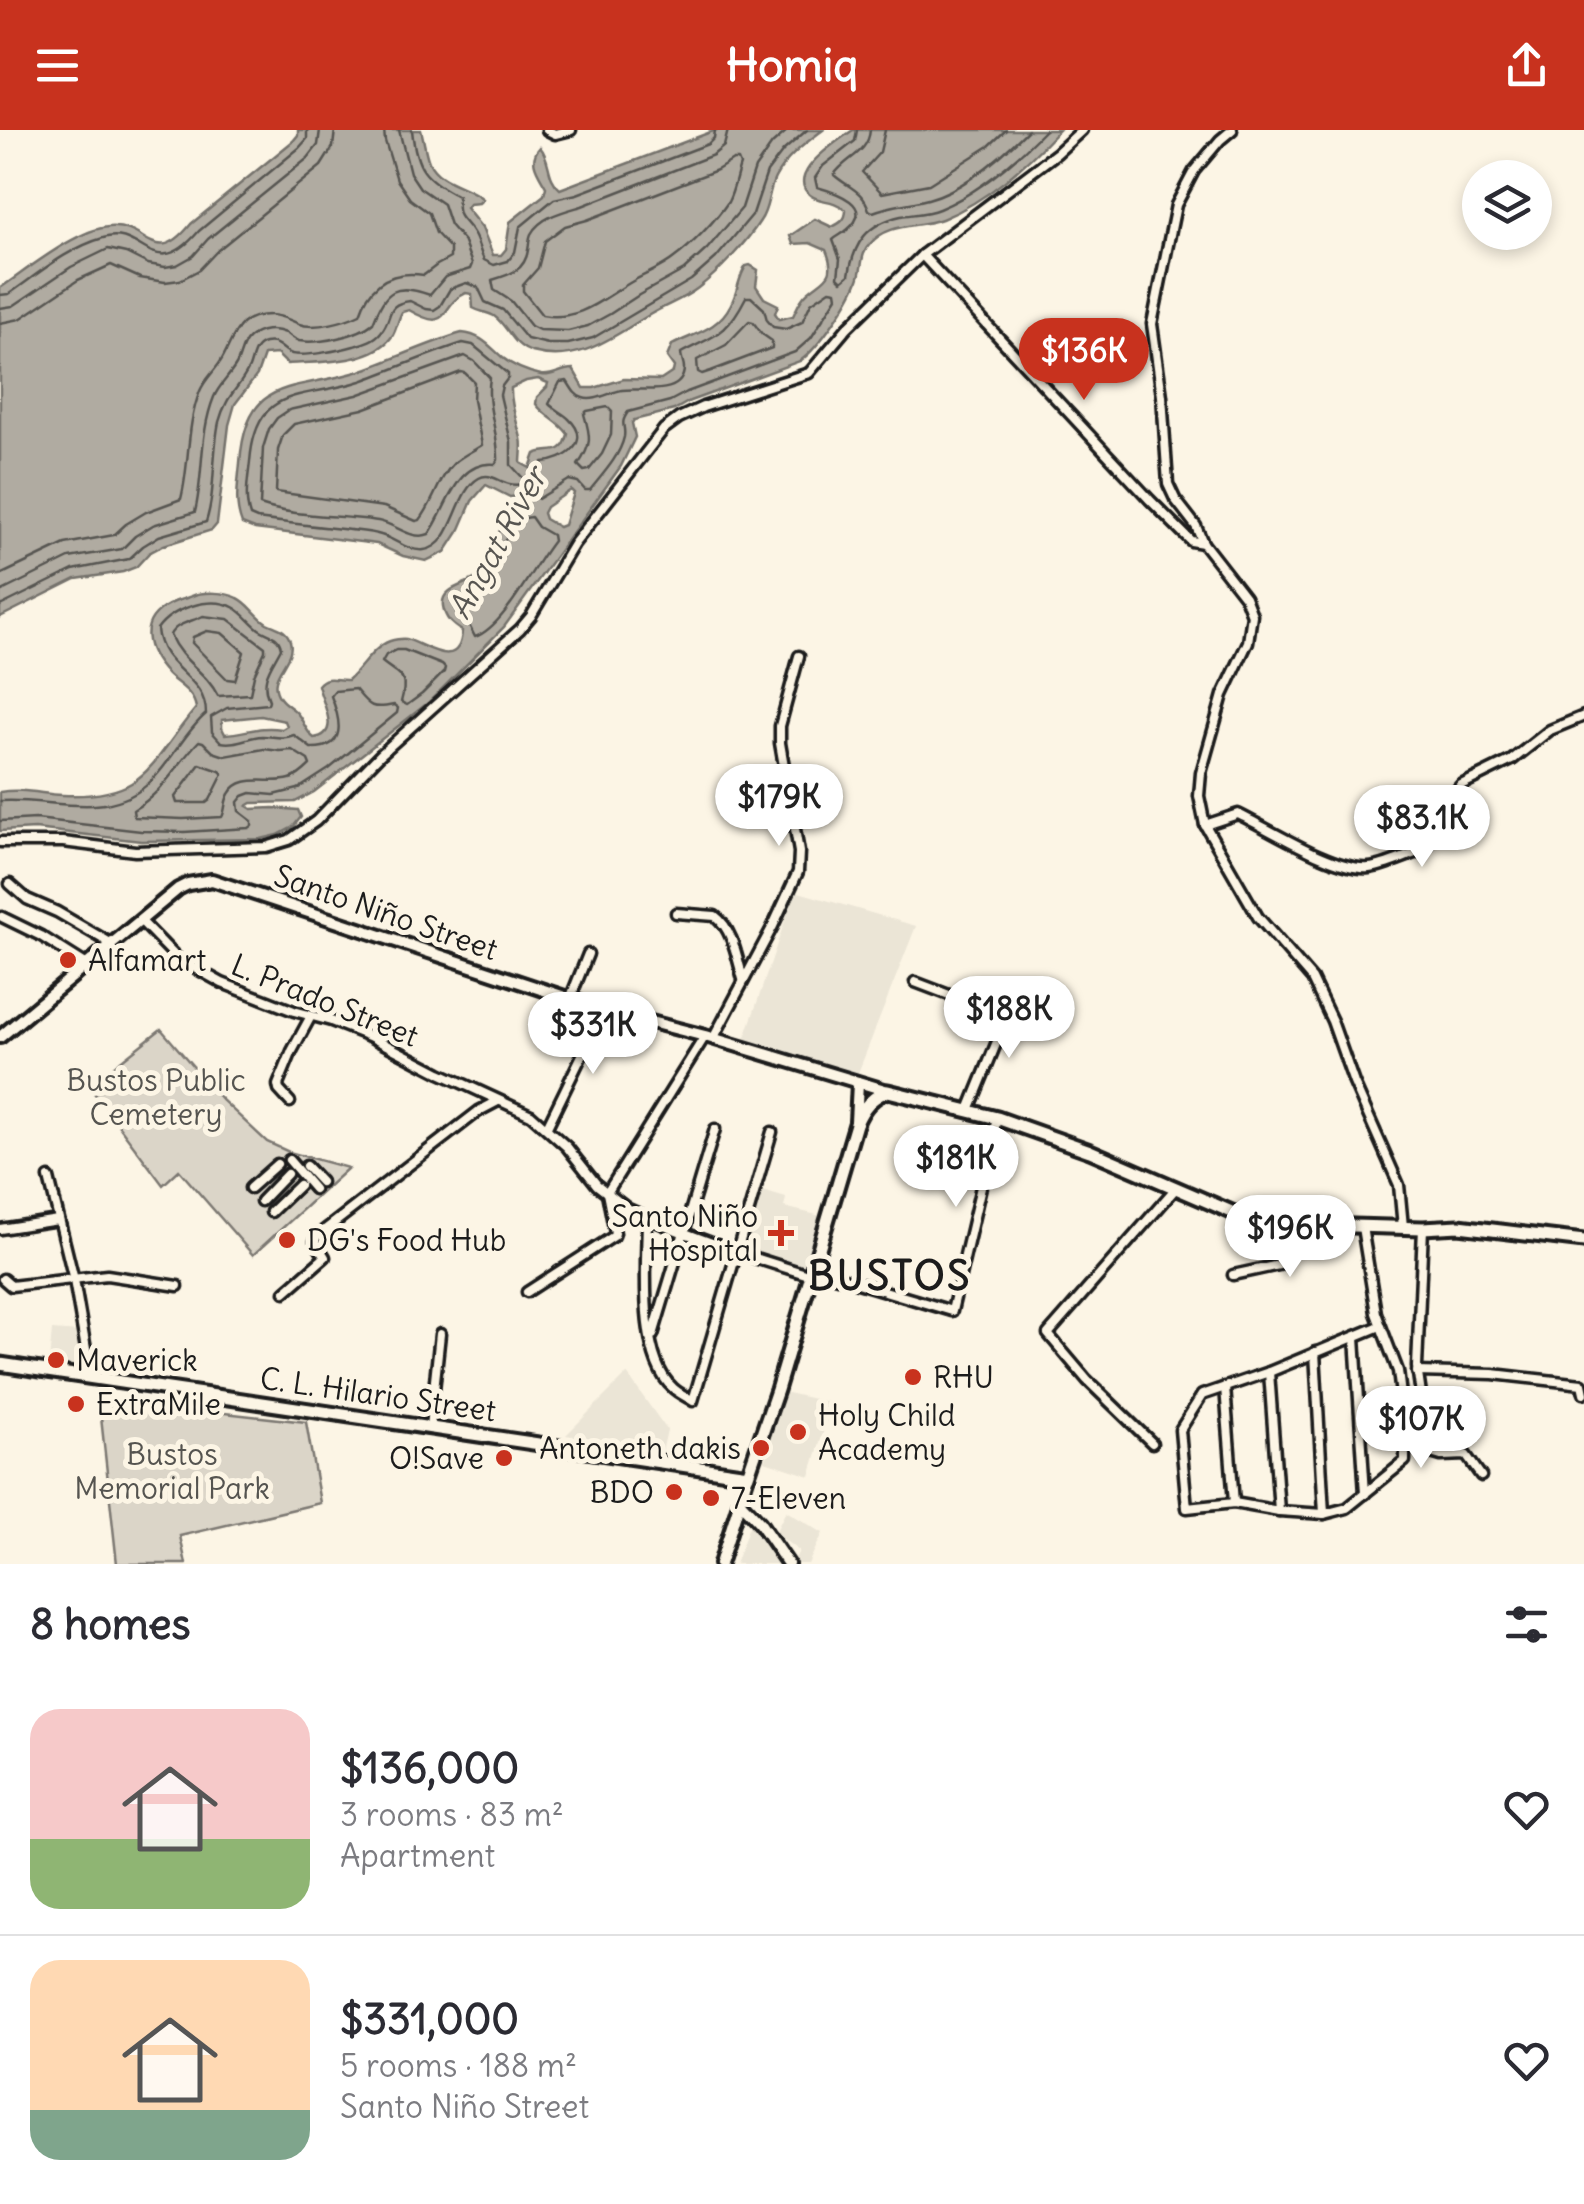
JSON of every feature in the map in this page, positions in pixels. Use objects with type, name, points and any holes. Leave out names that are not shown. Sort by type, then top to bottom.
[{"type":"main road","points":[[748,1475],[856,1124],[868,1104],[888,1091],[997,1118],[1090,1151],[1234,1213],[1284,1224],[1459,1226],[1584,1241]]},
{"type":"main road","name":"C. L. Hilario Street","points":[[0,1364],[748,1475]]},
{"type":"street","points":[[548,130],[554,134],[571,130]]},
{"type":"street","points":[[0,842],[64,842],[135,851],[266,847],[280,845],[298,835],[526,623],[574,544],[664,429],[703,407],[809,373],[856,319],[922,255],[1034,172],[1082,130]]},
{"type":"street","points":[[1232,130],[1194,172],[1176,204],[1152,324],[1168,484],[1252,615],[1248,642],[1223,695],[1201,772],[1199,796],[1206,825],[1258,917],[1312,980],[1332,1021],[1354,1083],[1399,1185],[1404,1228]]},
{"type":"street","points":[[922,255],[1190,541],[1203,543]]},
{"type":"street","points":[[527,1292],[614,1236],[606,1193],[709,1038],[790,892],[800,862],[780,726],[799,656]]},
{"type":"street","points":[[1206,825],[1238,814],[1287,842],[1350,866],[1368,868],[1422,850],[1456,790],[1512,760],[1543,734],[1584,716]]},
{"type":"street","name":"Santo Niño Street","points":[[0,1037],[178,890],[212,880],[604,1010],[888,1091]]},
{"type":"street","points":[[10,884],[26,899],[112,944]]},
{"type":"street","points":[[676,913],[720,918],[744,979]]},
{"type":"street","points":[[2,917],[87,965]]},
{"type":"street","name":"L. Prado Street","points":[[140,920],[177,958],[222,983],[368,1036],[531,1115],[567,1147],[597,1186],[628,1209],[736,1252],[952,1311],[997,1118]]},
{"type":"street","points":[[570,999],[588,954]]},
{"type":"street","points":[[916,982],[1007,1017]]},
{"type":"street","points":[[969,1110],[1018,998]]},
{"type":"street","points":[[547,1128],[604,1010]]},
{"type":"street","points":[[290,1102],[278,1085],[311,1016]]},
{"type":"street","points":[[856,1124],[858,1083]]},
{"type":"street","points":[[285,1292],[325,1257],[317,1236],[479,1111],[498,1101]]},
{"type":"street","points":[[650,1343],[715,1128]]},
{"type":"street","points":[[647,1216],[646,1306],[650,1343],[671,1387],[693,1401],[772,1132]]},
{"type":"street","points":[[288,1160],[318,1185],[306,1166]]},
{"type":"street","points":[[250,1188],[277,1164]]},
{"type":"street","points":[[261,1201],[288,1174]]},
{"type":"street","points":[[49,1178],[74,1280],[91,1378]]},
{"type":"street","points":[[270,1212],[299,1185]]},
{"type":"street","points":[[1152,1442],[1087,1380],[1048,1334],[1176,1188]]},
{"type":"street","points":[[0,1229],[58,1220]]},
{"type":"street","points":[[1232,1275],[1279,1265],[1284,1224]]},
{"type":"street","points":[[1362,1227],[1376,1312],[1398,1371],[1405,1461],[1347,1508],[1324,1514],[1234,1503],[1186,1508],[1180,1430],[1202,1395],[1380,1326]]},
{"type":"street","points":[[1423,1228],[1417,1372],[1429,1450],[1441,1456],[1466,1455],[1480,1476]]},
{"type":"street","points":[[3,1279],[11,1286],[107,1275],[178,1286]]},
{"type":"street","points":[[430,1427],[440,1334]]},
{"type":"street","points":[[1355,1337],[1364,1494]]},
{"type":"street","points":[[1314,1352],[1324,1514]]},
{"type":"street","points":[[1269,1372],[1278,1511]]},
{"type":"street","points":[[1417,1372],[1494,1374],[1582,1384],[1584,1393]]},
{"type":"street","points":[[1224,1387],[1234,1503]]},
{"type":"street","points":[[720,1564],[748,1475]]},
{"type":"street","points":[[740,1502],[788,1564]]},
{"type":"shaded area","points":[[795,891],[916,926],[856,1078],[743,1044]]},
{"type":"shaded area","name":"Santo Niño Hospital","points":[[759,1190],[786,1198],[784,1207],[821,1216],[804,1270],[740,1250]]},
{"type":"shaded area","points":[[52,1330],[80,1332],[85,1367],[49,1362]]},
{"type":"shaded area","points":[[627,1374],[667,1430],[662,1452],[566,1435]]},
{"type":"shaded area","name":"Holy Child Academy","points":[[783,1392],[832,1403],[810,1476],[765,1461]]},
{"type":"shaded area","points":[[786,1511],[823,1533],[808,1564],[796,1564],[799,1551],[775,1533]]},
{"type":"shaded area","points":[[751,1521],[781,1564],[735,1564]]},
{"type":"green space","name":"Bustos Public Cemetery","points":[[161,1029],[222,1100],[267,1142],[348,1168],[253,1255],[179,1170],[163,1185],[89,1086]]},
{"type":"green space","name":"Bustos Memorial Park","points":[[99,1399],[306,1422],[320,1503],[180,1536],[186,1564],[117,1564]]},
{"type":"water","points":[[298,130],[421,130],[434,169],[483,199],[466,208],[482,228],[493,255],[501,255],[506,249],[510,222],[544,195],[546,187],[534,162],[540,147],[560,189],[716,130],[823,130],[784,164],[760,221],[715,274],[687,295],[595,346],[566,355],[532,352],[520,345],[494,316],[473,308],[472,294],[466,293],[439,319],[409,310],[402,312],[393,335],[373,351],[359,356],[287,364],[277,354],[264,355],[257,375],[235,404],[217,524],[212,530],[164,545],[123,572],[76,579],[0,617],[0,288],[96,229],[122,228],[151,242],[168,243],[293,141]]},
{"type":"water","name":"Angat River","points":[[853,130],[1059,130],[1019,169],[975,202],[942,219],[886,232],[870,244],[858,280],[841,311],[800,361],[674,410],[634,420],[635,437],[621,466],[504,627],[429,702],[314,792],[295,802],[247,806],[298,810],[301,817],[293,827],[261,839],[141,841],[35,829],[0,831],[0,792],[90,795],[112,791],[129,784],[155,762],[196,708],[188,693],[159,665],[149,646],[148,627],[152,619],[175,601],[202,593],[233,596],[267,623],[284,631],[291,649],[278,675],[276,690],[314,738],[327,731],[329,724],[318,685],[321,682],[348,680],[378,648],[391,641],[406,639],[440,653],[455,651],[460,644],[462,631],[447,618],[443,599],[452,589],[484,572],[496,536],[525,495],[510,497],[486,485],[472,501],[445,552],[426,561],[377,544],[255,529],[242,524],[238,487],[244,434],[263,400],[278,391],[360,371],[462,333],[480,339],[516,367],[531,372],[545,375],[573,369],[584,388],[624,379],[661,380],[673,372],[667,357],[672,345],[720,320],[746,266],[758,270],[756,286],[764,298],[778,305],[775,313],[779,319],[793,316],[805,295],[827,276],[830,266],[826,250],[810,243],[793,244],[790,236],[815,219],[832,227],[844,219],[846,210],[841,206],[810,195],[804,187],[804,177],[816,158]],"holes":[[[538,379],[548,383],[536,404],[568,434],[559,449],[535,454],[530,468],[521,463],[522,441],[511,388]],[[571,490],[574,493],[564,525],[559,527],[545,519],[546,507]],[[261,716],[285,721],[287,726],[225,734],[222,720]]]},
{"type":"place","name":"Alfamart","points":[[68,960]]},
{"type":"place","name":"Santo Niño Hospital","points":[[781,1233]]},
{"type":"place","name":"DG's Food Hub","points":[[287,1240]]},
{"type":"place","name":"Maverick","points":[[56,1360]]},
{"type":"place","name":"RHU","points":[[913,1377]]},
{"type":"place","name":"ExtraMile","points":[[76,1404]]},
{"type":"place","name":"Holy Child Academy","points":[[798,1432]]},
{"type":"place","name":"Antoneth dakis","points":[[761,1448]]},
{"type":"place","name":"O!Save","points":[[504,1458]]},
{"type":"place","name":"BDO","points":[[674,1492]]},
{"type":"place","name":"7-Eleven","points":[[711,1498]]},
{"type":"district","name":"BUSTOS","points":[[890,1276]]}]
